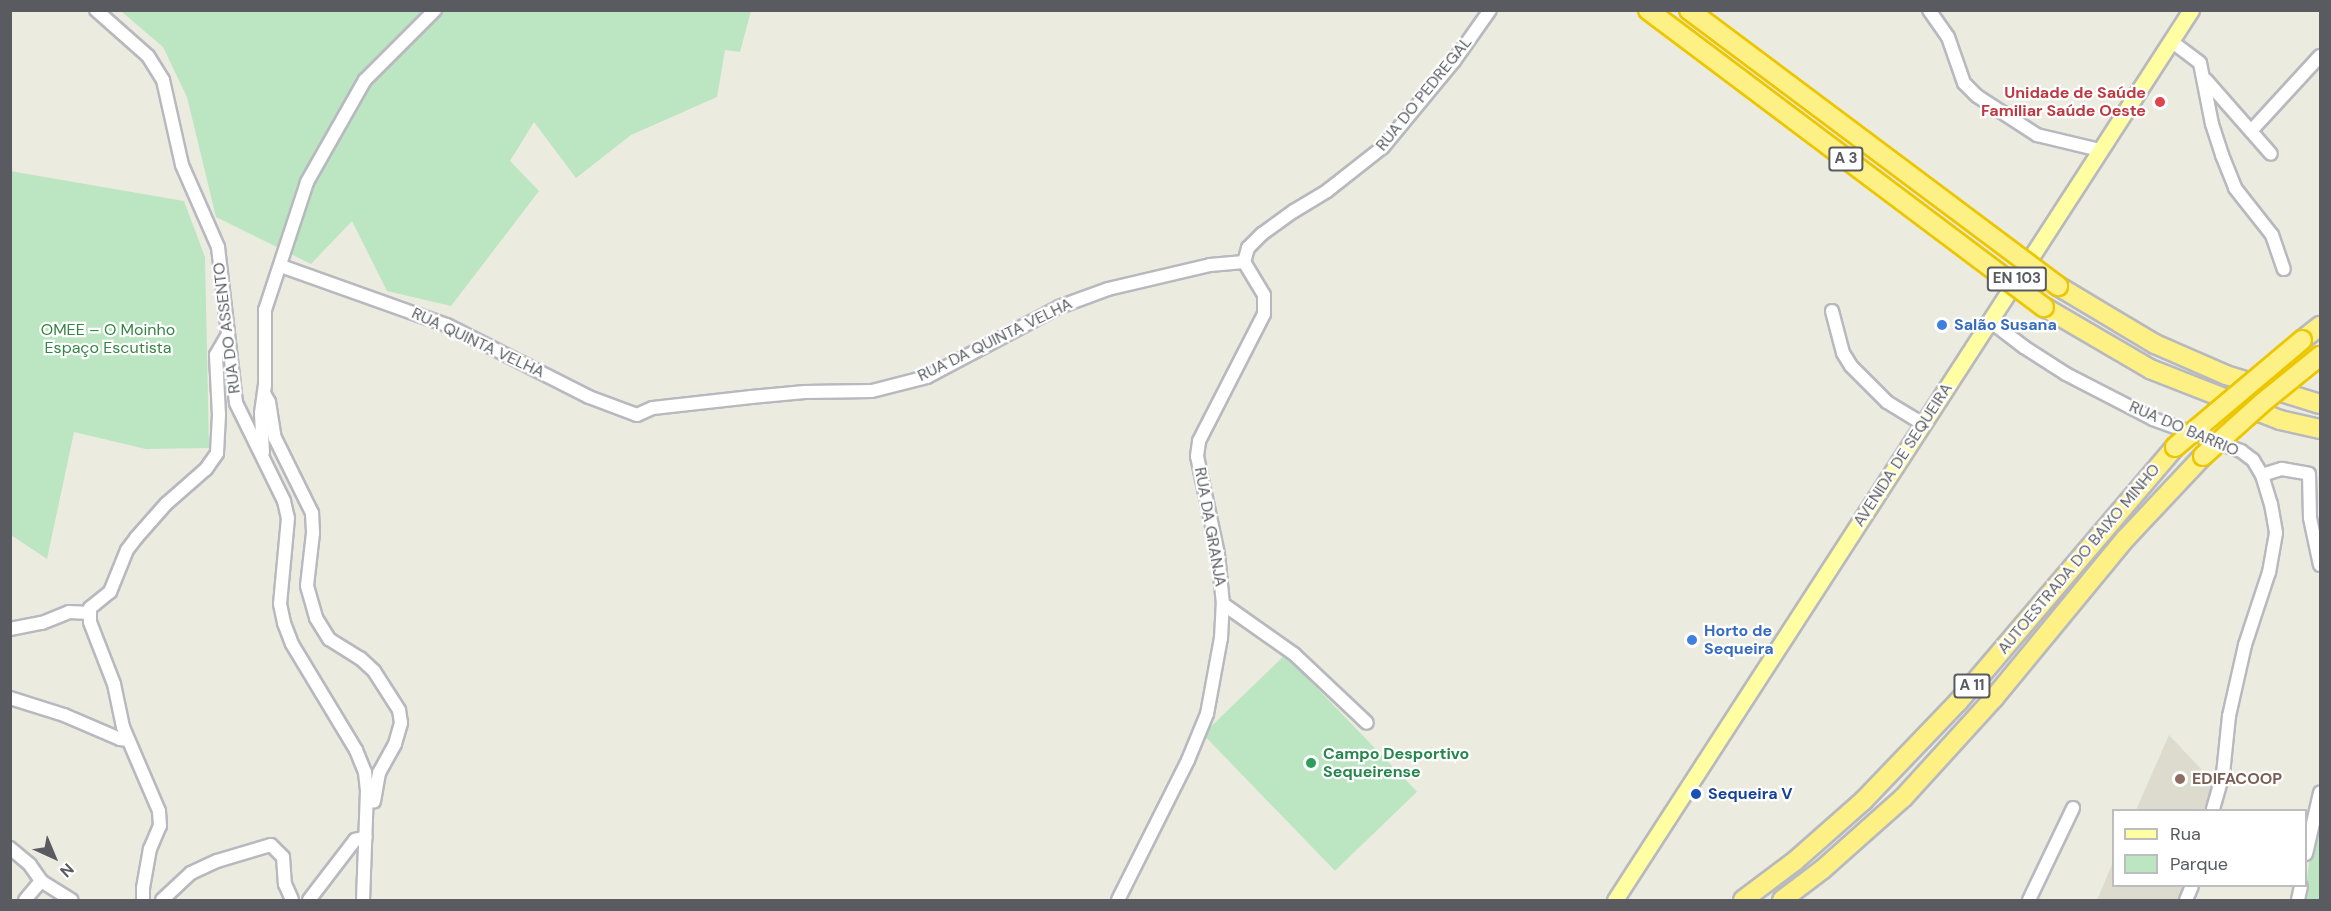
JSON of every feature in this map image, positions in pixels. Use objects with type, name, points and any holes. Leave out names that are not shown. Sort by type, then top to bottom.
[{"type":"highway","name":"A 3","points":[[1648,10],[2044,307],[2150,369],[2280,420],[2320,429]]},
{"type":"highway","name":"A 3","points":[[1689,10],[2058,286],[2155,344],[2226,375],[2320,404]]},
{"type":"highway","name":"AUTOESTRADA DO BAIXO MINHO","points":[[1743,900],[1795,861],[1863,801],[1958,702],[2175,447],[2232,396],[2320,326]]},
{"type":"highway","name":"AUTOESTRADA DO BAIXO MINHO","points":[[1782,900],[1823,869],[1904,797],[1994,698],[2126,538],[2203,456],[2262,402],[2320,356]]},
{"type":"main road","name":"AVENIDA DE SEQUEIRA","points":[[1615,900],[2191,10]]},
{"type":"street","name":"RUA DO ASSENTO","points":[[96,10],[148,56],[163,80],[182,165],[218,247],[236,403],[284,501],[288,518],[280,604],[284,623],[292,644],[356,750],[365,772],[366,833],[363,900]]},
{"type":"street","points":[[263,459],[261,412],[264,394],[265,310],[308,182],[365,80],[435,10]]},
{"type":"street","name":"RUA DO PEDREGAL","points":[[1244,262],[1248,248],[1262,234],[1365,164],[1383,147],[1455,61],[1490,10]]},
{"type":"street","points":[[1929,10],[1948,37],[1964,83],[1977,96],[2037,135],[2100,150]]},
{"type":"street","points":[[2171,41],[2200,63],[2206,80],[2212,124],[2235,188],[2272,235],[2284,269]]},
{"type":"street","points":[[2251,131],[2320,56]]},
{"type":"street","points":[[2206,80],[2271,154]]},
{"type":"street","name":"RUA DA QUINTA VELHA","points":[[637,415],[653,408],[751,397],[805,392],[872,391],[927,377],[1059,307],[1108,289],[1210,265],[1244,262]]},
{"type":"street","name":"RUA DA GRANJA","points":[[1118,900],[1188,760],[1207,714],[1221,638],[1223,604],[1218,554],[1197,456],[1199,441],[1264,314],[1264,295],[1244,262]]},
{"type":"street","name":"RUA QUINTA VELHA","points":[[281,266],[447,326],[589,397],[637,415]]},
{"type":"street","points":[[1832,311],[1843,353],[1851,366],[1887,402],[1923,424]]},
{"type":"street","name":"RUA DO BARRIO","points":[[1990,321],[2024,347],[2066,374],[2153,419],[2241,452],[2253,460],[2262,475],[2271,504],[2276,533],[2269,572],[2241,665],[2229,717],[2223,774],[2214,809]]},
{"type":"street","points":[[143,900],[142,888],[150,849],[160,826],[159,811],[128,740],[114,684],[90,622],[90,608],[110,592],[127,550],[136,538],[166,504],[206,469],[217,453],[219,415],[216,355],[228,334]]},
{"type":"street","points":[[264,394],[269,402],[275,438],[312,513],[307,586],[316,618],[328,639],[360,658],[374,671],[399,710],[402,723],[379,773],[372,821],[366,833],[355,840],[309,900]]},
{"type":"street","points":[[2262,475],[2282,470],[2309,474],[2310,518],[2320,565]]},
{"type":"street","points":[[1223,604],[1294,654],[1366,723]]},
{"type":"street","points":[[10,629],[42,623],[69,612],[90,613]]},
{"type":"street","points":[[10,698],[64,715],[120,739],[128,740]]},
{"type":"street","points":[[2307,850],[2320,794]]},
{"type":"street","points":[[2029,900],[2073,808]]},
{"type":"street","points":[[162,900],[191,873],[217,861],[271,845],[283,857],[285,884],[292,900]]},
{"type":"street","points":[[10,848],[30,865],[41,881],[71,900]]},
{"type":"street","points":[[25,900],[41,881]]},
{"type":"shaded area","name":"EDIFACOOP","points":[[2169,735],[2217,786],[2210,809],[2136,809]]},
{"type":"shaded area","points":[[2112,864],[2112,887],[2187,887],[2182,900],[2097,900]]},
{"type":"green space","points":[[121,11],[751,11],[740,52],[725,50],[717,97],[631,135],[576,178],[534,122],[510,161],[539,191],[451,306],[387,291],[352,221],[311,264],[216,217],[187,97],[163,47]]},
{"type":"green space","name":"OMEE – O Moinho Espaço Escutista","points":[[10,171],[184,201],[205,257],[209,448],[146,449],[74,432],[47,559],[11,535]]},
{"type":"green space","name":"Campo Desportivo Sequeirense","points":[[1285,655],[1417,792],[1335,871],[1203,734]]},
{"type":"green space","points":[[2320,820],[2320,900],[2304,900],[2307,887],[2315,821]]},
{"type":"place","name":"Unidade de Saúde Familiar Saúde Oeste","points":[[2160,102]]},
{"type":"place","name":"Salão Susana","points":[[1942,325]]},
{"type":"place","name":"Horto de Sequeira","points":[[1692,640]]},
{"type":"place","name":"Campo Desportivo Sequeirense","points":[[1311,763]]},
{"type":"place","name":"EDIFACOOP","points":[[2180,779]]},
{"type":"place","name":"Sequeira V","points":[[1696,794]]}]
